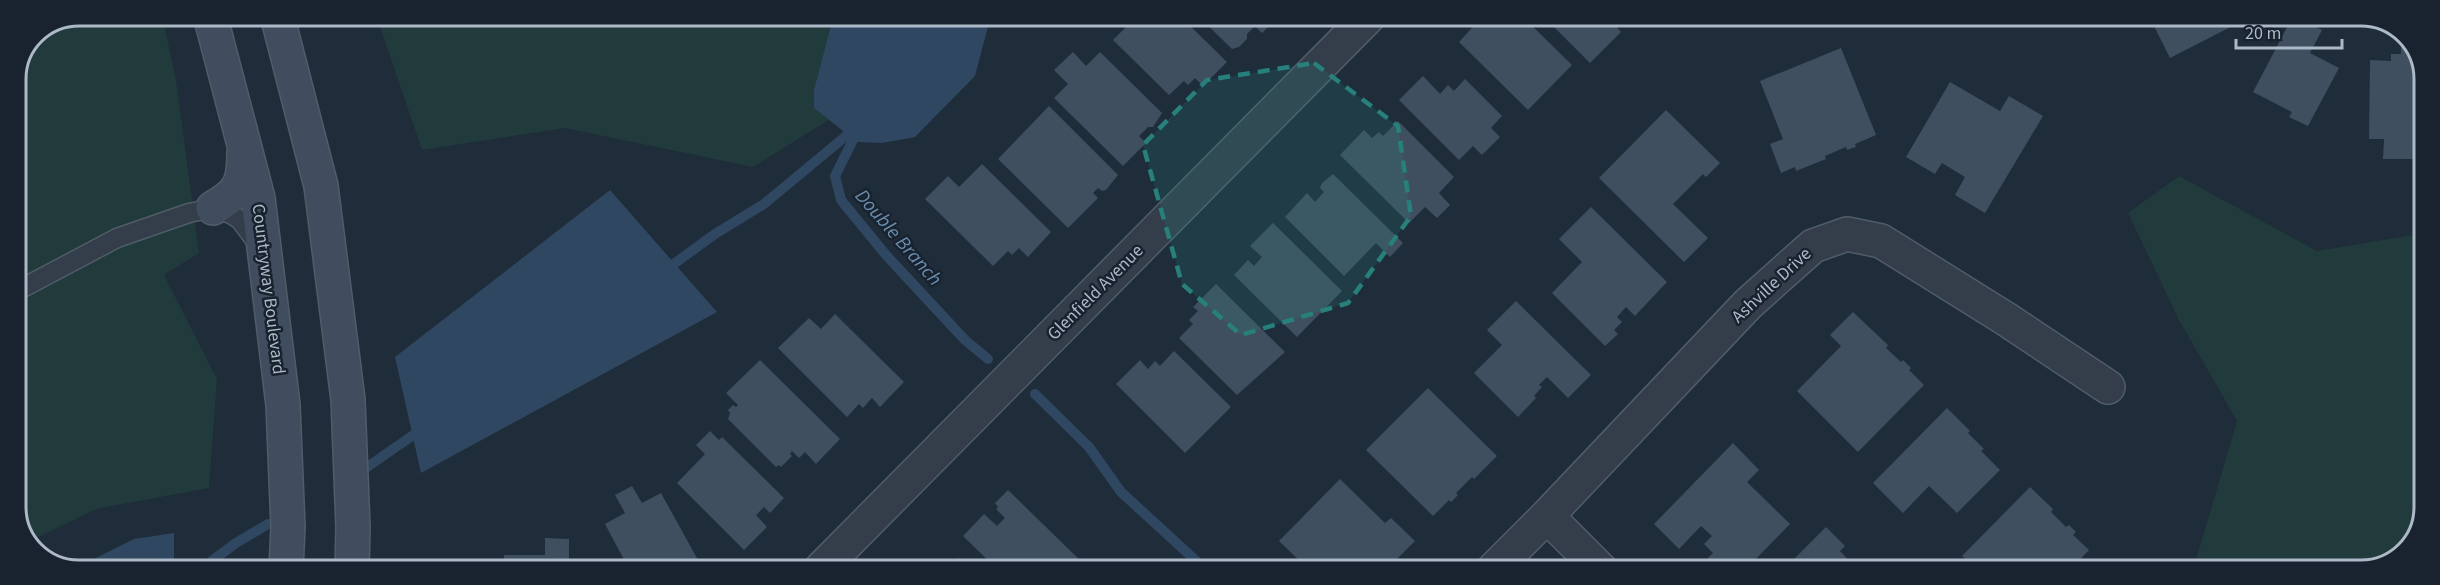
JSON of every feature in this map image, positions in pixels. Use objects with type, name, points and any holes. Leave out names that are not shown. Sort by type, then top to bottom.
[{"type":"street","name":"Countryway Boulevard","points":[[213,26],[258,198],[283,405],[288,527],[286,560]]},
{"type":"street","points":[[280,26],[321,186],[348,400],[352,560]]},
{"type":"street","name":"Glenfield Avenue","points":[[830,560],[1359,26]]},
{"type":"street","points":[[213,208],[230,199],[240,186],[244,171],[244,147]]},
{"type":"street","name":"Ashville Drive","points":[[1503,560],[1748,304],[1813,246],[1847,234],[1881,241],[2006,319],[2108,387]]},
{"type":"street","points":[[1547,516],[1591,560]]},
{"type":"lane","points":[[26,286],[117,238],[189,213],[213,208],[231,214],[240,220],[250,231],[266,262]]},
{"type":"highlighted area","points":[[1314,63],[1398,126],[1411,216],[1348,303],[1241,335],[1182,284],[1143,145],[1207,80]]},
{"type":"green space","points":[[79,26],[164,26],[176,80],[199,253],[164,275],[217,379],[209,488],[96,509],[36,538],[27,520],[27,68],[34,49],[49,34],[58,30]]},
{"type":"green space","points":[[380,26],[964,26],[888,83],[753,167],[565,128],[422,150]]},
{"type":"green space","points":[[2179,176],[2317,251],[2414,235],[2414,506],[2410,527],[2396,546],[2382,555],[2361,560],[2196,560],[2237,421],[2179,320],[2128,213]]},
{"type":"water","points":[[831,26],[988,26],[975,76],[915,137],[882,143],[857,142],[814,108],[814,90]]},
{"type":"water","points":[[610,190],[717,312],[421,473],[395,357]]},
{"type":"water","points":[[174,533],[174,560],[92,560],[134,539]]},
{"type":"building","points":[[1127,26],[1190,26],[1227,62],[1203,86],[1195,78],[1188,85],[1184,81],[1169,95],[1113,40]]},
{"type":"building","points":[[1208,26],[1255,26],[1239,47],[1232,49]]},
{"type":"building","points":[[1255,26],[1269,26],[1262,33]]},
{"type":"building","points":[[1474,26],[1532,26],[1572,65],[1528,110],[1459,42]]},
{"type":"building","points":[[1553,26],[1616,26],[1621,32],[1590,63]]},
{"type":"building","points":[[2154,26],[2232,26],[2170,58]]},
{"type":"building","points":[[2288,26],[2314,26],[2322,30],[2310,53],[2339,68],[2308,126],[2289,117],[2292,112],[2253,92]]},
{"type":"building","points":[[2401,44],[2406,49],[2413,65],[2414,159],[2383,159],[2384,139],[2369,139],[2370,60],[2391,61],[2391,54],[2401,54]]},
{"type":"building","points":[[1841,48],[1876,135],[1855,144],[1856,147],[1847,150],[1846,147],[1825,156],[1826,159],[1796,171],[1795,167],[1781,173],[1770,144],[1783,139],[1760,81]]},
{"type":"building","points":[[1073,52],[1086,66],[1100,52],[1162,113],[1153,127],[1148,127],[1139,136],[1146,143],[1123,166],[1054,98],[1068,84],[1054,70]]},
{"type":"building","points":[[1423,76],[1440,94],[1448,85],[1454,91],[1465,79],[1502,116],[1491,128],[1500,137],[1482,155],[1473,146],[1459,160],[1399,100]]},
{"type":"building","points":[[1950,82],[2000,111],[2009,96],[2043,116],[1985,213],[1955,195],[1965,177],[1942,163],[1935,174],[1906,157]]},
{"type":"building","points":[[1049,106],[1118,175],[1106,190],[1102,191],[1098,188],[1093,193],[1098,198],[1068,228],[998,159]]},
{"type":"building","points":[[1666,110],[1720,163],[1706,177],[1703,174],[1673,204],[1708,238],[1684,262],[1599,178]]},
{"type":"building","points":[[1398,121],[1454,177],[1439,193],[1450,205],[1437,218],[1425,207],[1409,223],[1340,155],[1364,130],[1372,138],[1379,132],[1383,136]]},
{"type":"building","points":[[982,164],[1051,232],[1028,257],[1019,248],[1012,255],[1008,251],[993,266],[925,199],[948,176],[959,187]]},
{"type":"building","points":[[1333,174],[1403,243],[1390,257],[1376,243],[1344,276],[1285,217],[1307,193],[1315,202],[1324,192],[1320,188],[1322,183]]},
{"type":"building","points":[[1591,207],[1667,282],[1635,316],[1626,307],[1617,317],[1622,322],[1614,330],[1618,334],[1605,346],[1552,293],[1582,262],[1559,239]]},
{"type":"building","points":[[1273,223],[1342,291],[1297,337],[1234,275],[1248,260],[1254,266],[1262,257],[1250,246]]},
{"type":"building","points":[[1216,284],[1285,352],[1237,395],[1179,338],[1193,324],[1189,320],[1198,311],[1193,307]]},
{"type":"building","points":[[1516,301],[1591,375],[1568,398],[1547,377],[1539,385],[1542,387],[1534,396],[1536,398],[1518,417],[1474,373],[1502,345],[1487,330]]},
{"type":"building","points":[[1853,312],[1888,345],[1886,348],[1911,368],[1909,370],[1924,385],[1858,452],[1797,391],[1841,346],[1830,335]]},
{"type":"building","points":[[835,314],[904,382],[880,407],[872,398],[863,408],[859,404],[847,417],[778,348],[809,318],[821,329]]},
{"type":"building","points":[[1174,351],[1231,407],[1185,453],[1116,384],[1140,360],[1148,369],[1155,361],[1160,366]]},
{"type":"building","points":[[760,360],[840,439],[816,464],[805,452],[799,458],[792,451],[790,454],[792,456],[781,467],[779,465],[776,467],[728,419],[730,413],[728,410],[733,405],[736,407],[738,405],[726,393]]},
{"type":"building","points":[[1428,388],[1497,456],[1456,493],[1458,495],[1451,502],[1449,500],[1433,516],[1366,450]]},
{"type":"building","points":[[1947,408],[1970,431],[1968,433],[1984,449],[1981,451],[2000,470],[1957,513],[1929,486],[1903,513],[1873,483]]},
{"type":"building","points":[[710,431],[719,440],[722,437],[784,498],[770,513],[764,507],[756,515],[767,527],[744,550],[677,483],[705,454],[696,445]]},
{"type":"building","points":[[1733,443],[1759,470],[1747,482],[1790,524],[1755,560],[1706,560],[1713,553],[1704,544],[1712,536],[1701,526],[1679,549],[1654,524]]},
{"type":"building","points":[[1340,479],[1385,523],[1391,518],[1415,541],[1396,560],[1299,560],[1279,541]]},
{"type":"building","points":[[632,486],[642,503],[661,493],[698,560],[624,560],[605,524],[625,513],[615,495]]},
{"type":"building","points":[[2030,487],[2053,509],[2051,512],[2066,527],[2069,525],[2076,532],[2073,535],[2089,550],[2080,560],[1966,560],[1962,556]]},
{"type":"building","points":[[1008,490],[1080,560],[988,560],[963,536],[984,514],[997,526],[1005,518],[996,509],[998,507],[995,503]]},
{"type":"building","points":[[1826,527],[1845,546],[1840,551],[1849,560],[1793,560]]},
{"type":"building","points":[[545,538],[569,539],[569,560],[504,560],[504,555],[545,555]]},
{"type":"waterway","name":"Double Branch","points":[[664,271],[715,234],[764,204],[858,126]]},
{"type":"waterway","name":"Double Branch","points":[[859,128],[835,176],[841,200],[886,255],[965,340],[988,359]]},
{"type":"waterway","name":"Double Branch","points":[[1035,394],[1089,447],[1121,492],[1195,560]]},
{"type":"waterway","points":[[360,472],[422,429]]},
{"type":"waterway","points":[[213,560],[268,524]]}]
